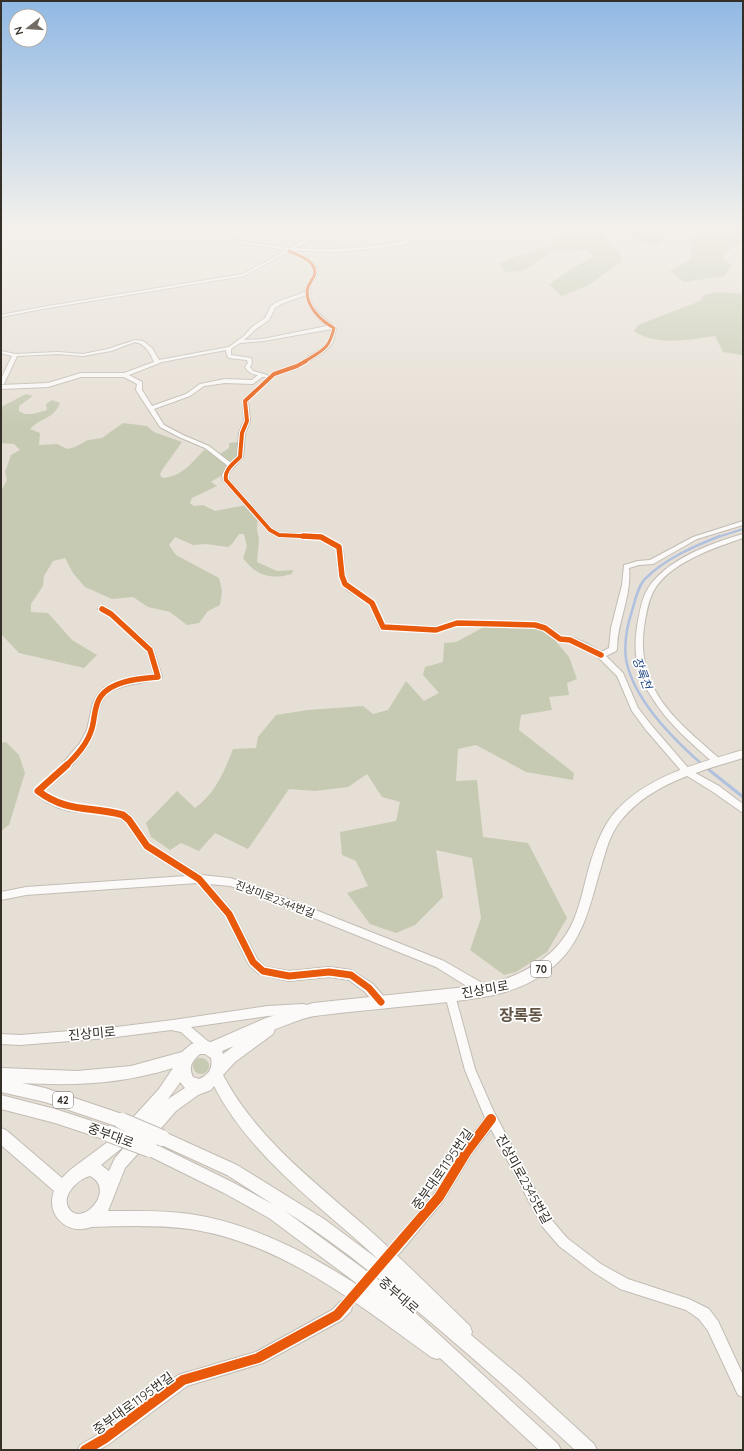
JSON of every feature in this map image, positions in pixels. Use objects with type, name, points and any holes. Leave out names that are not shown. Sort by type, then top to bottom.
[{"type":"main road","name":"70","points":[[689,771],[743,754]]},
{"type":"main road","name":"진상미로","points":[[209,1048],[266,1025],[326,1007],[485,991],[502,988],[530,977],[556,956],[566,944],[582,915],[600,849],[614,822],[642,794],[667,780],[689,771]]},
{"type":"main road","points":[[89,1220],[103,1207],[108,1189],[120,1163],[171,1106],[213,1077],[244,1046],[285,1019]]},
{"type":"main road","points":[[186,1059],[183,1071],[188,1082],[199,1086],[213,1077],[219,1058],[209,1048],[195,1049],[186,1059],[175,1080],[154,1105],[112,1148],[69,1179],[63,1189],[60,1204],[62,1212],[67,1218],[74,1222],[135,1218],[192,1222],[218,1227],[257,1239],[298,1259],[336,1281],[477,1380]]},
{"type":"main road","points":[[1,1075],[67,1078],[104,1076],[146,1069],[186,1059]]},
{"type":"main road","points":[[213,1077],[231,1107],[284,1164],[400,1268],[515,1383]]},
{"type":"main road","name":"중부대로","points":[[1,1085],[44,1095],[122,1121],[162,1138],[232,1170],[319,1224],[394,1281],[515,1383],[588,1450]]},
{"type":"main road","name":"중부대로","points":[[1,1102],[55,1116],[150,1149],[229,1188],[274,1213],[314,1241],[377,1289],[552,1450]]},
{"type":"main road","points":[[1,1135],[63,1189]]},
{"type":"main road","points":[[83,1169],[98,1170],[107,1181],[108,1189]]},
{"type":"street","points":[[1,316],[129,294]]},
{"type":"street","points":[[1,387],[48,385],[81,375],[125,375],[157,362],[228,348],[267,319],[273,307],[279,303],[303,294]]},
{"type":"street","points":[[308,294],[311,306],[331,327],[334,328],[331,342],[323,350],[297,366],[280,371],[270,377],[248,397],[245,401],[247,421],[242,433],[242,451],[240,457],[225,475],[226,480],[270,530],[279,535],[321,537],[339,547],[342,556],[343,579],[346,585],[369,600],[376,609],[383,627],[436,630],[458,623],[535,625],[545,628],[560,639],[570,640],[586,646],[601,656],[620,675],[626,691],[646,723],[689,771],[716,789],[743,810]]},
{"type":"street","points":[[238,342],[271,340],[305,330],[331,327]]},
{"type":"street","points":[[1,352],[16,354],[58,353],[83,355],[108,350],[135,341],[141,342],[150,349],[157,362]]},
{"type":"street","points":[[228,348],[229,355],[231,357],[249,359],[250,363],[247,367],[249,369],[261,375],[270,377]]},
{"type":"street","points":[[1,384],[16,354]]},
{"type":"street","points":[[125,375],[140,383],[139,390],[162,426],[207,447],[231,466]]},
{"type":"street","points":[[150,409],[188,395],[202,385],[230,381],[253,382],[261,375]]},
{"type":"street","points":[[601,656],[613,649],[614,629],[627,579],[626,567],[638,563],[651,562],[695,538],[743,523]]},
{"type":"street","points":[[717,762],[676,722],[653,694],[643,672],[640,660],[639,638],[643,612],[650,590],[658,580],[677,565],[704,550],[743,536]]},
{"type":"street","points":[[102,608],[111,614],[150,650],[158,677],[122,684],[113,687],[102,695],[97,705],[92,731],[84,746],[54,778],[38,792],[47,800],[61,806],[123,814],[147,846],[199,880],[229,914],[253,962],[263,971],[289,976],[330,972],[351,975],[369,988],[380,1002]]},
{"type":"street","name":"진상미로2344번길","points":[[1,896],[26,891],[199,880],[230,882],[262,892],[440,964],[485,991]]},
{"type":"street","name":"진상미로2345번길","points":[[450,994],[470,1070],[491,1119],[546,1222],[563,1242],[597,1268],[625,1284],[688,1305],[704,1314],[714,1326],[743,1390]]},
{"type":"street","points":[[171,1025],[268,1011],[326,1007]]},
{"type":"street","name":"진상미로","points":[[1,1039],[20,1040],[108,1033],[171,1025],[183,1027]]},
{"type":"street","points":[[183,1027],[209,1048]]},
{"type":"street","points":[[183,1027],[190,1037],[186,1059]]},
{"type":"street","name":"중부대로1195번길","points":[[395,1250],[439,1197],[467,1151],[491,1119]]},
{"type":"street","name":"중부대로1195번길","points":[[85,1450],[104,1439],[183,1380],[258,1358],[337,1315],[346,1306]]},
{"type":"green space","points":[[743,294],[743,355],[723,352],[715,336],[673,341],[652,339],[642,336],[634,331],[638,325],[700,301],[704,295]]},
{"type":"green space","points":[[26,394],[33,396],[19,406],[19,411],[25,414],[33,414],[47,410],[46,404],[52,400],[60,403],[54,413],[38,422],[30,429],[40,433],[39,445],[57,444],[67,449],[75,447],[88,440],[102,438],[123,423],[147,426],[154,432],[182,442],[162,470],[160,475],[163,478],[176,475],[181,472],[204,450],[220,454],[229,448],[229,443],[238,442],[245,445],[242,459],[234,468],[211,482],[217,486],[192,498],[190,503],[194,506],[203,505],[215,511],[251,504],[258,513],[257,529],[259,540],[257,562],[277,571],[293,570],[292,574],[277,577],[264,575],[253,569],[243,558],[247,546],[244,534],[239,534],[228,547],[206,544],[193,545],[175,537],[169,545],[176,555],[219,578],[222,591],[220,605],[208,611],[199,623],[187,625],[170,612],[148,607],[133,597],[112,599],[85,587],[73,573],[65,558],[53,561],[44,576],[43,586],[31,604],[31,612],[48,613],[72,640],[97,655],[84,668],[19,653],[1,634],[1,491],[7,480],[5,472],[11,455],[20,450],[14,444],[1,443],[1,407]]},
{"type":"green space","points":[[535,625],[553,638],[569,657],[577,679],[567,683],[569,695],[549,697],[552,710],[521,715],[519,730],[574,773],[573,780],[526,772],[476,745],[458,749],[456,781],[477,780],[483,837],[528,843],[567,918],[547,952],[516,972],[504,975],[470,950],[481,918],[472,858],[436,850],[443,897],[415,925],[396,933],[370,924],[347,893],[368,886],[356,861],[342,855],[340,832],[396,821],[400,802],[382,797],[367,774],[348,787],[315,791],[289,789],[248,849],[215,833],[199,851],[181,843],[170,850],[151,837],[146,823],[177,791],[195,808],[208,796],[218,782],[233,749],[256,748],[258,737],[276,715],[308,710],[363,706],[373,714],[388,710],[406,681],[424,701],[439,693],[423,675],[425,667],[443,662],[444,643],[456,642],[486,626]]},
{"type":"green space","points":[[6,742],[19,755],[25,773],[9,825],[1,831],[1,743]]},
{"type":"green space","points":[[198,1058],[204,1058],[209,1063],[207,1072],[204,1074],[198,1074],[193,1069],[193,1063]]},
{"type":"waterway","name":"장록천","points":[[718,537],[743,529]]},
{"type":"waterway","name":"장록천","points":[[704,766],[668,732],[656,718],[637,689],[630,674],[626,659],[626,635],[636,598],[643,581],[662,564],[691,548],[720,536]]},
{"type":"waterway","name":"장록천","points":[[703,765],[743,797]]},
{"type":"cycle path","points":[[307,294],[311,306],[319,317],[334,328],[331,342],[323,350],[297,366],[274,374],[248,397],[245,401],[247,421],[242,433],[240,457],[228,469],[225,475],[226,480],[270,530],[279,535],[321,537],[339,547],[342,576],[345,584],[350,589],[372,603],[383,627],[436,630],[457,623],[535,625],[545,628],[560,639],[570,640],[601,655]]},
{"type":"cycle path","points":[[102,609],[111,614],[150,650],[158,677],[123,683],[107,690],[97,703],[92,730],[83,746],[65,767],[38,791],[49,799],[69,807],[100,810],[123,815],[129,820],[147,846],[199,879],[229,914],[253,962],[263,971],[289,976],[329,972],[351,975],[369,988],[381,1002]]},
{"type":"cycle path","points":[[85,1450],[104,1439],[183,1380],[258,1358],[337,1315],[395,1250],[439,1197],[467,1151],[491,1119]]},
{"type":"district","name":"장록동","points":[[521,1015]]}]
